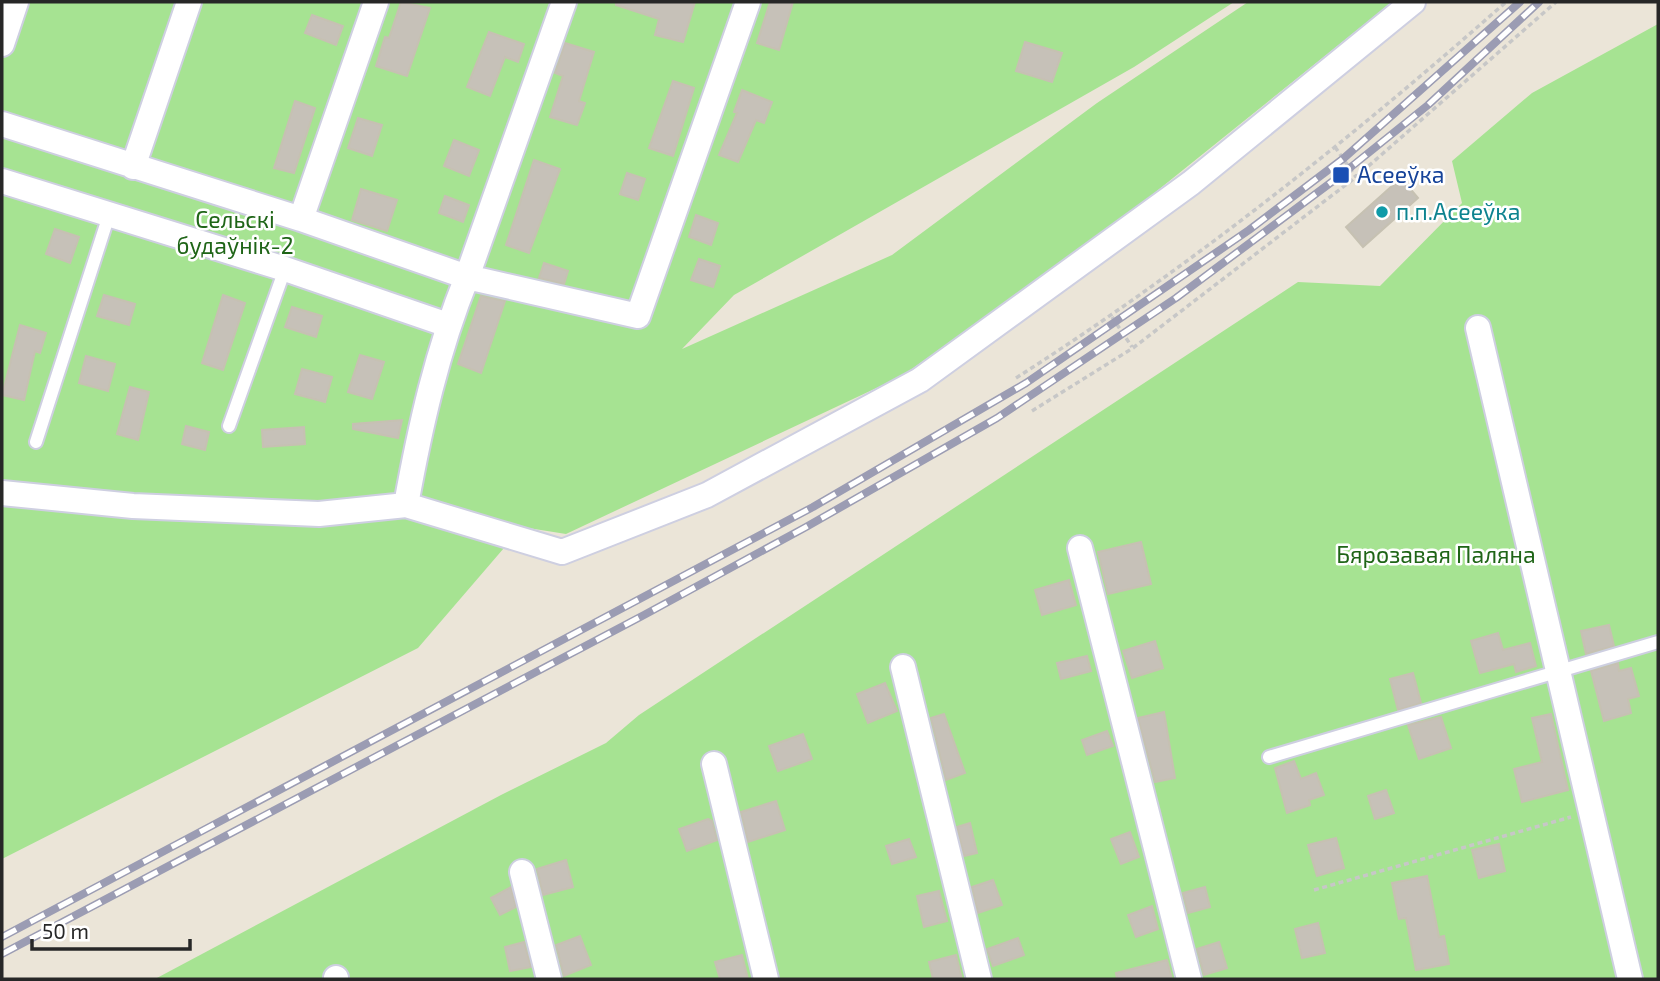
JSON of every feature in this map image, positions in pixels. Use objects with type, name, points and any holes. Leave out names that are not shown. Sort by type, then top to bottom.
[{"type":"street","points":[[2,44],[16,2]]},
{"type":"street","points":[[133,167],[189,2]]},
{"type":"street","points":[[301,219],[376,2]]},
{"type":"street","points":[[406,505],[418,440],[448,325],[564,2]]},
{"type":"street","points":[[2,124],[301,219],[467,277],[638,316],[748,2]]},
{"type":"street","points":[[2,493],[133,506],[319,514],[406,505],[562,552],[707,495],[920,380],[1191,183],[1413,2]]},
{"type":"street","points":[[2,181],[285,269],[448,325]]},
{"type":"street","points":[[1478,328],[1630,979]]},
{"type":"street","points":[[1080,548],[1189,979]]},
{"type":"street","points":[[903,667],[979,979]]},
{"type":"street","points":[[714,764],[766,979]]},
{"type":"street","points":[[522,872],[549,979]]},
{"type":"lane","points":[[36,442],[109,215]]},
{"type":"lane","points":[[229,426],[285,269]]},
{"type":"lane","points":[[1269,757],[1658,642]]},
{"type":"path","points":[[1016,377],[1112,317],[1335,147],[1506,2]]},
{"type":"path","points":[[1032,411],[1133,348],[1356,177],[1556,2]]},
{"type":"path","points":[[1335,147],[1356,177]]},
{"type":"path","points":[[1112,317],[1133,348]]},
{"type":"path","points":[[1314,890],[1493,842],[1589,811]]},
{"type":"green space","name":"Сельскі будаўнік-2","points":[[2,2],[1234,2],[1134,67],[734,295],[682,349],[892,255],[1097,103],[1248,2],[1392,2],[1117,223],[902,376],[566,534],[522,527],[418,648],[2,859]]},
{"type":"green space","name":"Бярозавая Паляна","points":[[1658,24],[1658,979],[155,979],[501,795],[606,743],[639,715],[1298,282],[1380,286],[1462,203],[1452,161],[1532,93]]},
{"type":"building","points":[[401,2],[430,8],[407,76],[376,66],[385,37],[389,38]]},
{"type":"building","points":[[616,2],[695,2],[683,42],[655,35],[659,19],[616,5]]},
{"type":"building","points":[[770,2],[793,2],[779,50],[757,43]]},
{"type":"building","points":[[312,15],[343,26],[336,45],[305,33]]},
{"type":"building","points":[[489,32],[524,44],[518,62],[505,57],[490,96],[467,87]]},
{"type":"building","points":[[1025,42],[1062,53],[1052,82],[1016,71]]},
{"type":"building","points":[[565,43],[594,52],[579,101],[585,103],[577,125],[550,117],[563,76],[555,73]]},
{"type":"building","points":[[673,81],[694,88],[673,156],[649,148]]},
{"type":"building","points":[[742,90],[772,102],[764,123],[756,120],[738,162],[719,155],[737,113],[734,112]]},
{"type":"building","points":[[295,101],[315,108],[294,173],[274,168]]},
{"type":"building","points":[[358,118],[382,125],[372,156],[348,148]]},
{"type":"building","points":[[454,140],[479,150],[469,176],[444,166]]},
{"type":"building","points":[[534,160],[560,169],[529,253],[506,245]]},
{"type":"building","points":[[627,173],[645,179],[638,200],[620,194]]},
{"type":"building","name":"п.п.Асееўка","points":[[1401,178],[1418,198],[1363,247],[1346,227]]},
{"type":"building","points":[[361,189],[397,200],[387,231],[352,220]]},
{"type":"building","points":[[445,196],[469,205],[463,222],[439,213]]},
{"type":"building","points":[[696,215],[718,223],[711,245],[689,237]]},
{"type":"building","points":[[55,229],[79,237],[70,263],[46,254]]},
{"type":"building","points":[[699,259],[720,266],[713,287],[691,280]]},
{"type":"building","points":[[544,263],[568,271],[564,284],[539,278]]},
{"type":"building","points":[[104,295],[135,304],[129,325],[97,316]]},
{"type":"building","points":[[223,295],[245,303],[223,370],[202,363]]},
{"type":"building","points":[[481,296],[505,301],[481,373],[458,364]]},
{"type":"building","points":[[292,307],[322,316],[316,337],[285,327]]},
{"type":"building","points":[[20,325],[46,333],[40,353],[35,351],[24,400],[2,395]]},
{"type":"building","points":[[360,355],[384,362],[372,399],[348,392]]},
{"type":"building","points":[[86,356],[115,364],[108,391],[79,383]]},
{"type":"building","points":[[302,369],[332,377],[325,402],[295,394]]},
{"type":"building","points":[[130,387],[149,392],[138,440],[117,434]]},
{"type":"building","points":[[402,420],[398,438],[353,429],[353,424]]},
{"type":"building","points":[[186,426],[209,432],[205,450],[182,444]]},
{"type":"building","points":[[304,427],[305,444],[263,447],[262,430]]},
{"type":"building","points":[[1141,542],[1151,584],[1108,594],[1098,552]]},
{"type":"building","points":[[1069,580],[1076,605],[1042,615],[1035,590]]},
{"type":"building","points":[[1609,625],[1614,646],[1586,654],[1581,631]]},
{"type":"building","points":[[1498,633],[1503,650],[1530,643],[1536,666],[1516,672],[1514,664],[1480,673],[1471,641]]},
{"type":"building","points":[[1155,641],[1163,668],[1132,678],[1123,651]]},
{"type":"building","points":[[1087,656],[1091,671],[1061,679],[1057,663]]},
{"type":"building","points":[[1618,663],[1619,671],[1631,668],[1639,696],[1628,699],[1631,713],[1604,721],[1591,671]]},
{"type":"building","points":[[1413,673],[1421,703],[1398,710],[1390,679]]},
{"type":"building","points":[[885,683],[897,711],[868,723],[857,694]]},
{"type":"building","points":[[1164,712],[1175,778],[1155,782],[1138,718]]},
{"type":"building","points":[[944,714],[965,773],[946,780],[931,718]]},
{"type":"building","points":[[1551,714],[1568,790],[1522,802],[1514,769],[1542,762],[1532,718]]},
{"type":"building","points":[[1441,717],[1451,748],[1419,759],[1408,725]]},
{"type":"building","points":[[1107,731],[1113,746],[1087,755],[1082,740]]},
{"type":"building","points":[[803,734],[812,759],[778,771],[769,746]]},
{"type":"building","points":[[1294,761],[1301,779],[1316,773],[1324,795],[1309,800],[1310,805],[1287,813],[1275,768]]},
{"type":"building","points":[[1386,790],[1394,813],[1375,819],[1368,796]]},
{"type":"building","points":[[776,801],[785,830],[748,842],[741,812]]},
{"type":"building","points":[[708,819],[712,821],[717,840],[687,851],[679,829]]},
{"type":"building","points":[[970,823],[977,853],[964,856],[957,827]]},
{"type":"building","points":[[1130,832],[1139,857],[1121,864],[1111,839]]},
{"type":"building","points":[[1336,838],[1344,868],[1317,876],[1308,845]]},
{"type":"building","points":[[909,839],[916,857],[892,864],[886,846]]},
{"type":"building","points":[[1499,844],[1505,871],[1479,878],[1472,850]]},
{"type":"building","points":[[566,860],[573,887],[543,895],[537,869]]},
{"type":"building","points":[[1427,876],[1439,937],[1444,936],[1449,964],[1416,970],[1406,918],[1399,919],[1392,883]]},
{"type":"building","points":[[993,880],[1002,905],[978,913],[972,887]]},
{"type":"building","points":[[511,887],[516,907],[500,915],[491,898]]},
{"type":"building","points":[[1205,887],[1210,907],[1188,913],[1183,893]]},
{"type":"building","points":[[939,891],[947,921],[924,927],[917,896]]},
{"type":"building","points":[[1152,906],[1158,929],[1136,937],[1128,915]]},
{"type":"building","points":[[1318,923],[1325,953],[1302,958],[1295,929]]},
{"type":"building","points":[[580,936],[591,965],[564,976],[556,945]]},
{"type":"building","points":[[1018,938],[1024,955],[993,966],[987,949]]},
{"type":"building","points":[[524,942],[531,967],[510,971],[505,947]]},
{"type":"building","points":[[1219,942],[1227,968],[1204,975],[1197,949]]},
{"type":"building","points":[[742,955],[748,979],[720,979],[715,962]]},
{"type":"building","points":[[956,955],[962,979],[933,979],[929,962]]},
{"type":"building","points":[[1167,960],[1172,979],[1117,979],[1116,973]]},
{"type":"railway","points":[[2,937],[813,507],[1026,383],[1249,230],[1344,158],[1520,2]]},
{"type":"railway","points":[[2,954],[644,615],[806,527],[997,418],[1176,298],[1341,175],[1428,105],[1539,2]]},
{"type":"place","name":"Асееўка","points":[[1341,175]]},
{"type":"place","name":"п.п.Асееўка","points":[[1382,212]]}]
